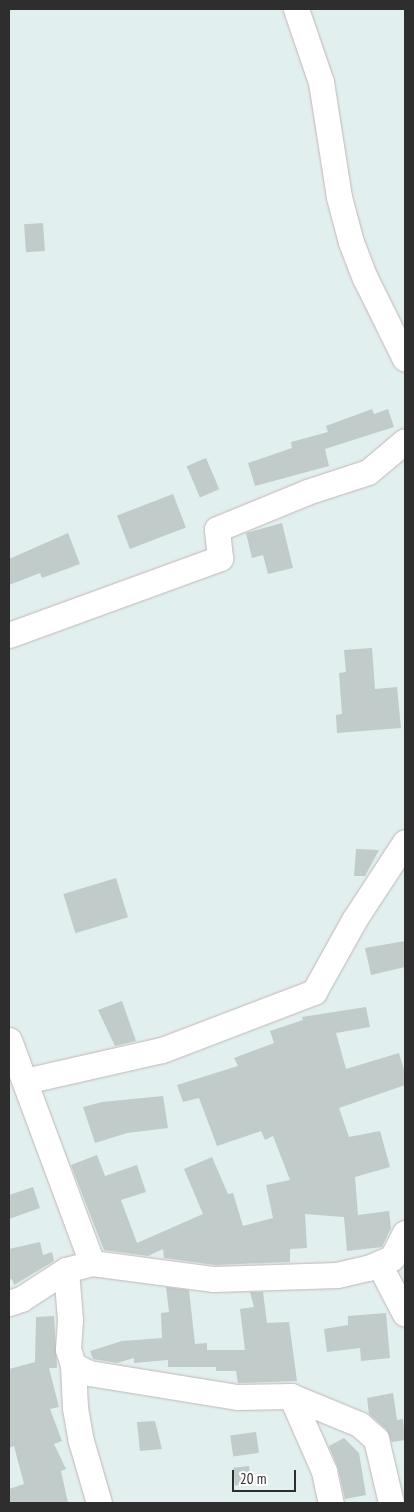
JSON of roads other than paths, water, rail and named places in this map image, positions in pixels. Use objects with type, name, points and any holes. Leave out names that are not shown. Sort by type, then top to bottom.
[{"type":"street","points":[[296,9],[321,82],[339,197],[351,242],[364,278],[405,359]]},
{"type":"street","points":[[9,635],[220,558],[217,529],[307,492],[368,472],[405,441]]},
{"type":"street","points":[[25,1081],[162,1050],[314,992],[354,920],[405,842]]},
{"type":"street","points":[[9,1040],[92,1262]]},
{"type":"street","points":[[9,1303],[21,1299],[66,1270],[92,1262],[214,1279],[337,1275],[379,1264],[392,1258],[405,1233]]},
{"type":"street","points":[[379,1264],[405,1314]]},
{"type":"street","points":[[66,1270],[70,1320],[68,1349],[74,1365],[79,1432],[98,1503]]},
{"type":"street","points":[[74,1365],[89,1373],[237,1397],[291,1396],[359,1424],[376,1438],[391,1503]]},
{"type":"street","points":[[291,1396],[324,1471],[331,1503]]}]
